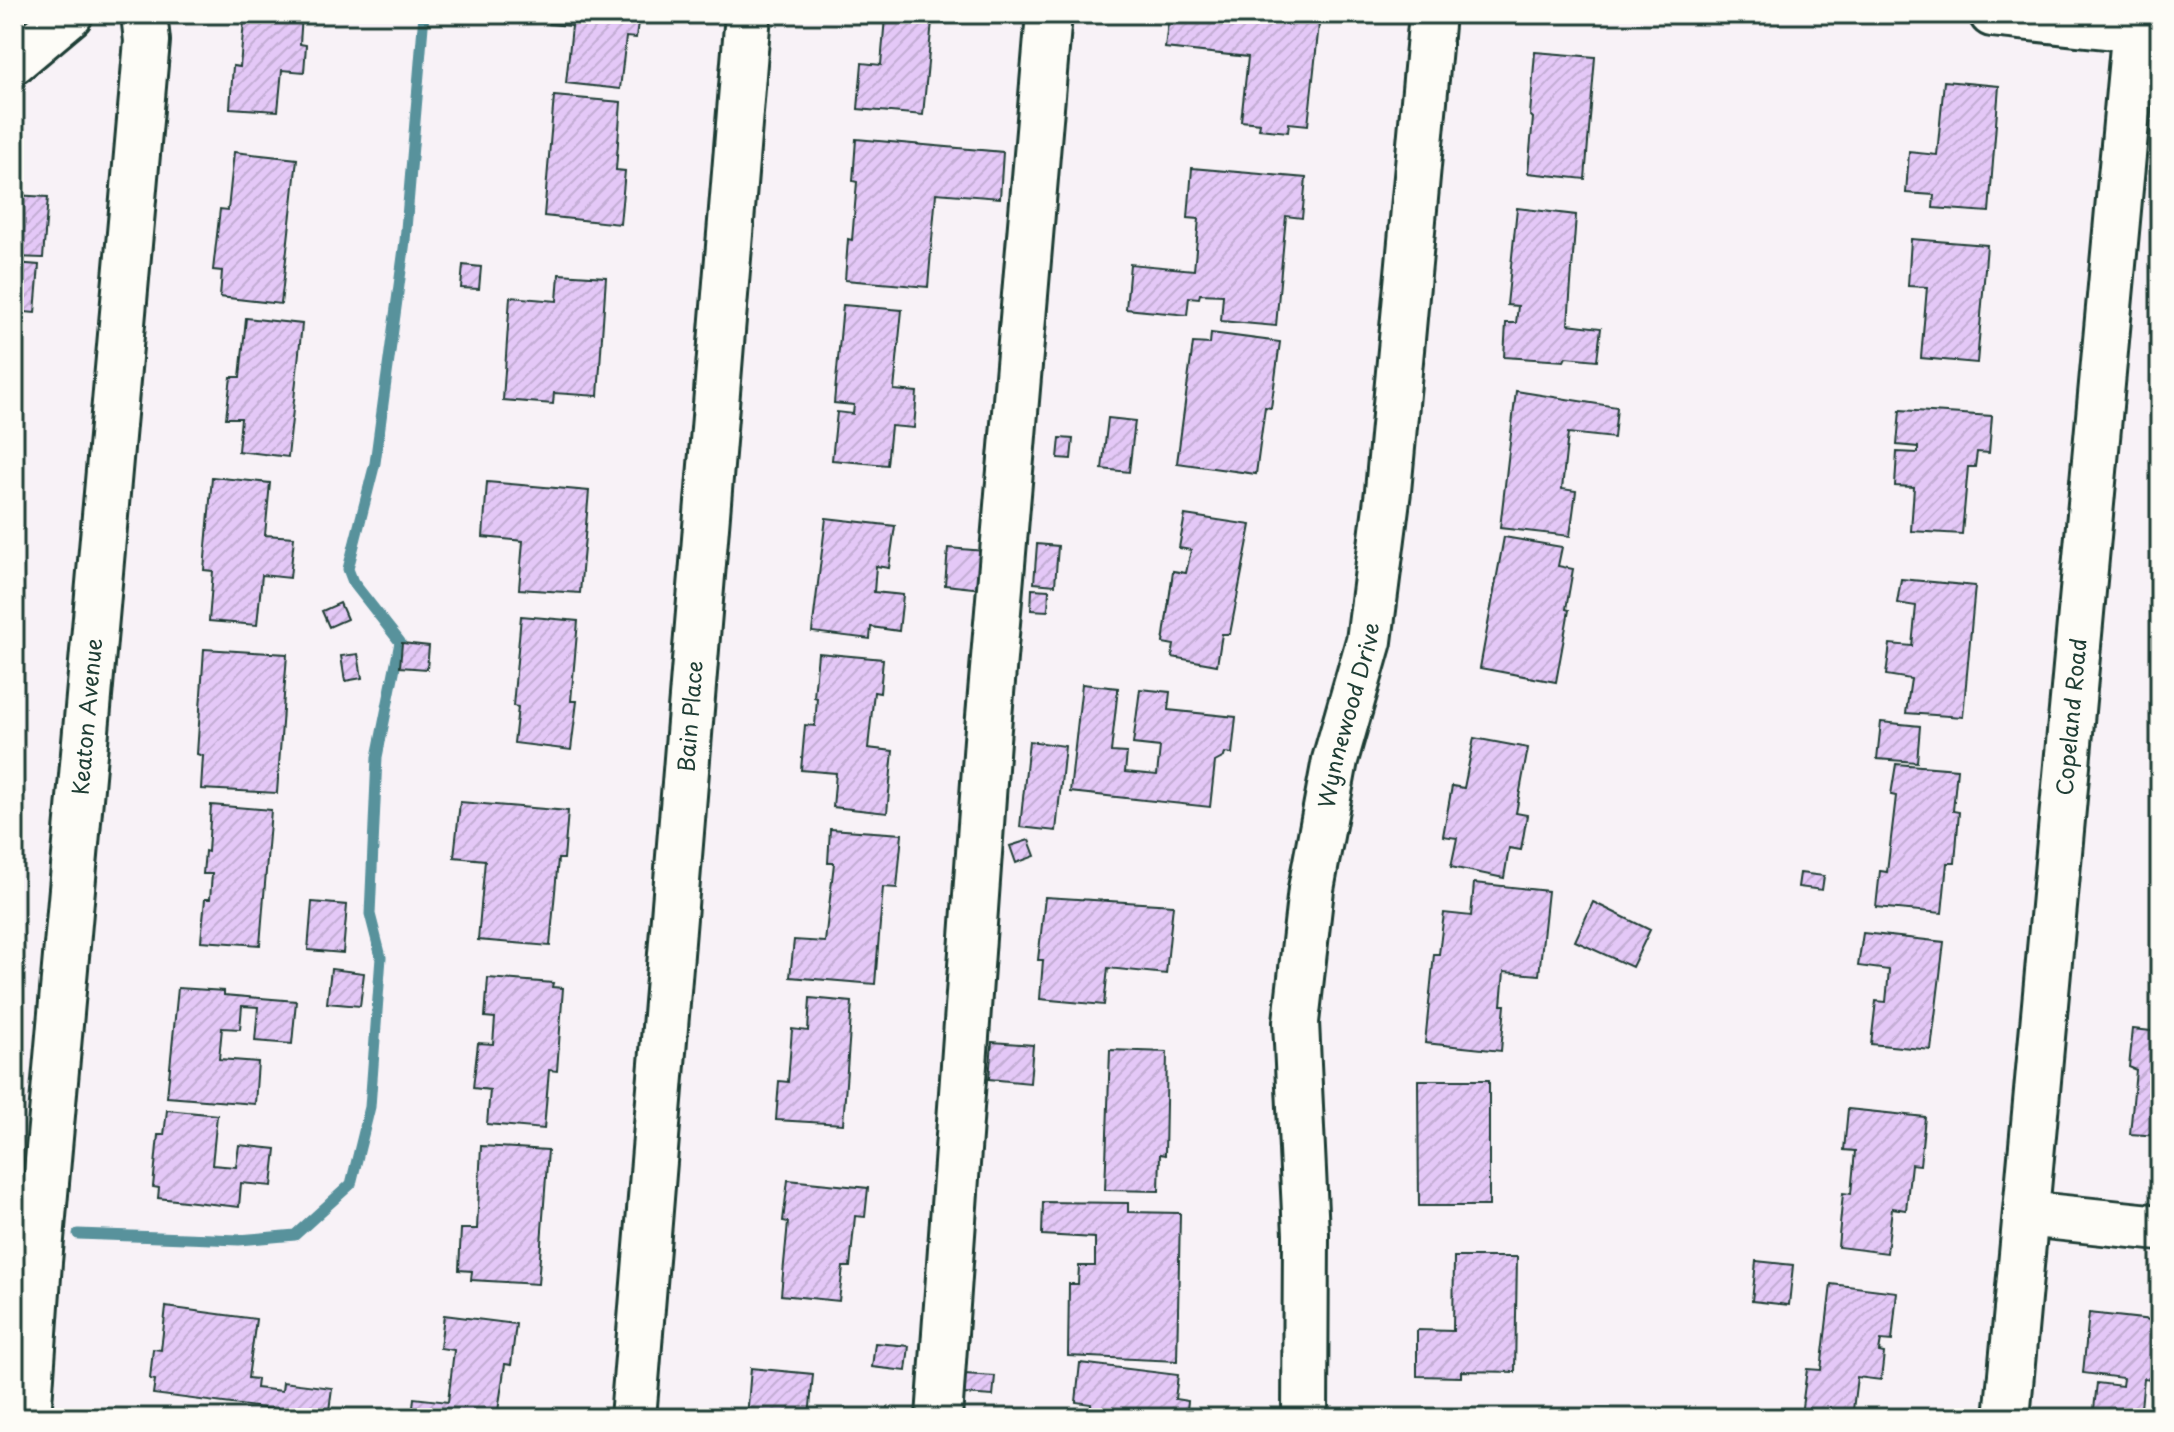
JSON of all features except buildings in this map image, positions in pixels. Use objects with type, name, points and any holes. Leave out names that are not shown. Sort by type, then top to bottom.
[{"type":"street","points":[[14,61],[70,14]]},
{"type":"street","name":"Keaton Avenue","points":[[28,1418],[39,1262],[147,41],[144,14]]},
{"type":"street","name":"Bain Place","points":[[633,1418],[748,14]]},
{"type":"street","points":[[939,1418],[987,740],[1049,14]]},
{"type":"street","name":"Wynnewood Drive","points":[[1305,1418],[1306,1234],[1296,1022],[1311,889],[1335,760],[1369,641],[1388,491],[1432,14]]},
{"type":"street","points":[[1992,14],[2136,21]]},
{"type":"street","name":"Copeland Road","points":[[2007,1418],[2136,21]]},
{"type":"street","points":[[2026,1214],[2160,1228]]},
{"type":"waterway","points":[[78,1234],[239,1240],[295,1235],[351,1184],[370,1107],[381,957],[370,914],[377,757],[400,642],[353,582],[348,569],[375,463],[405,241],[424,14]]}]
